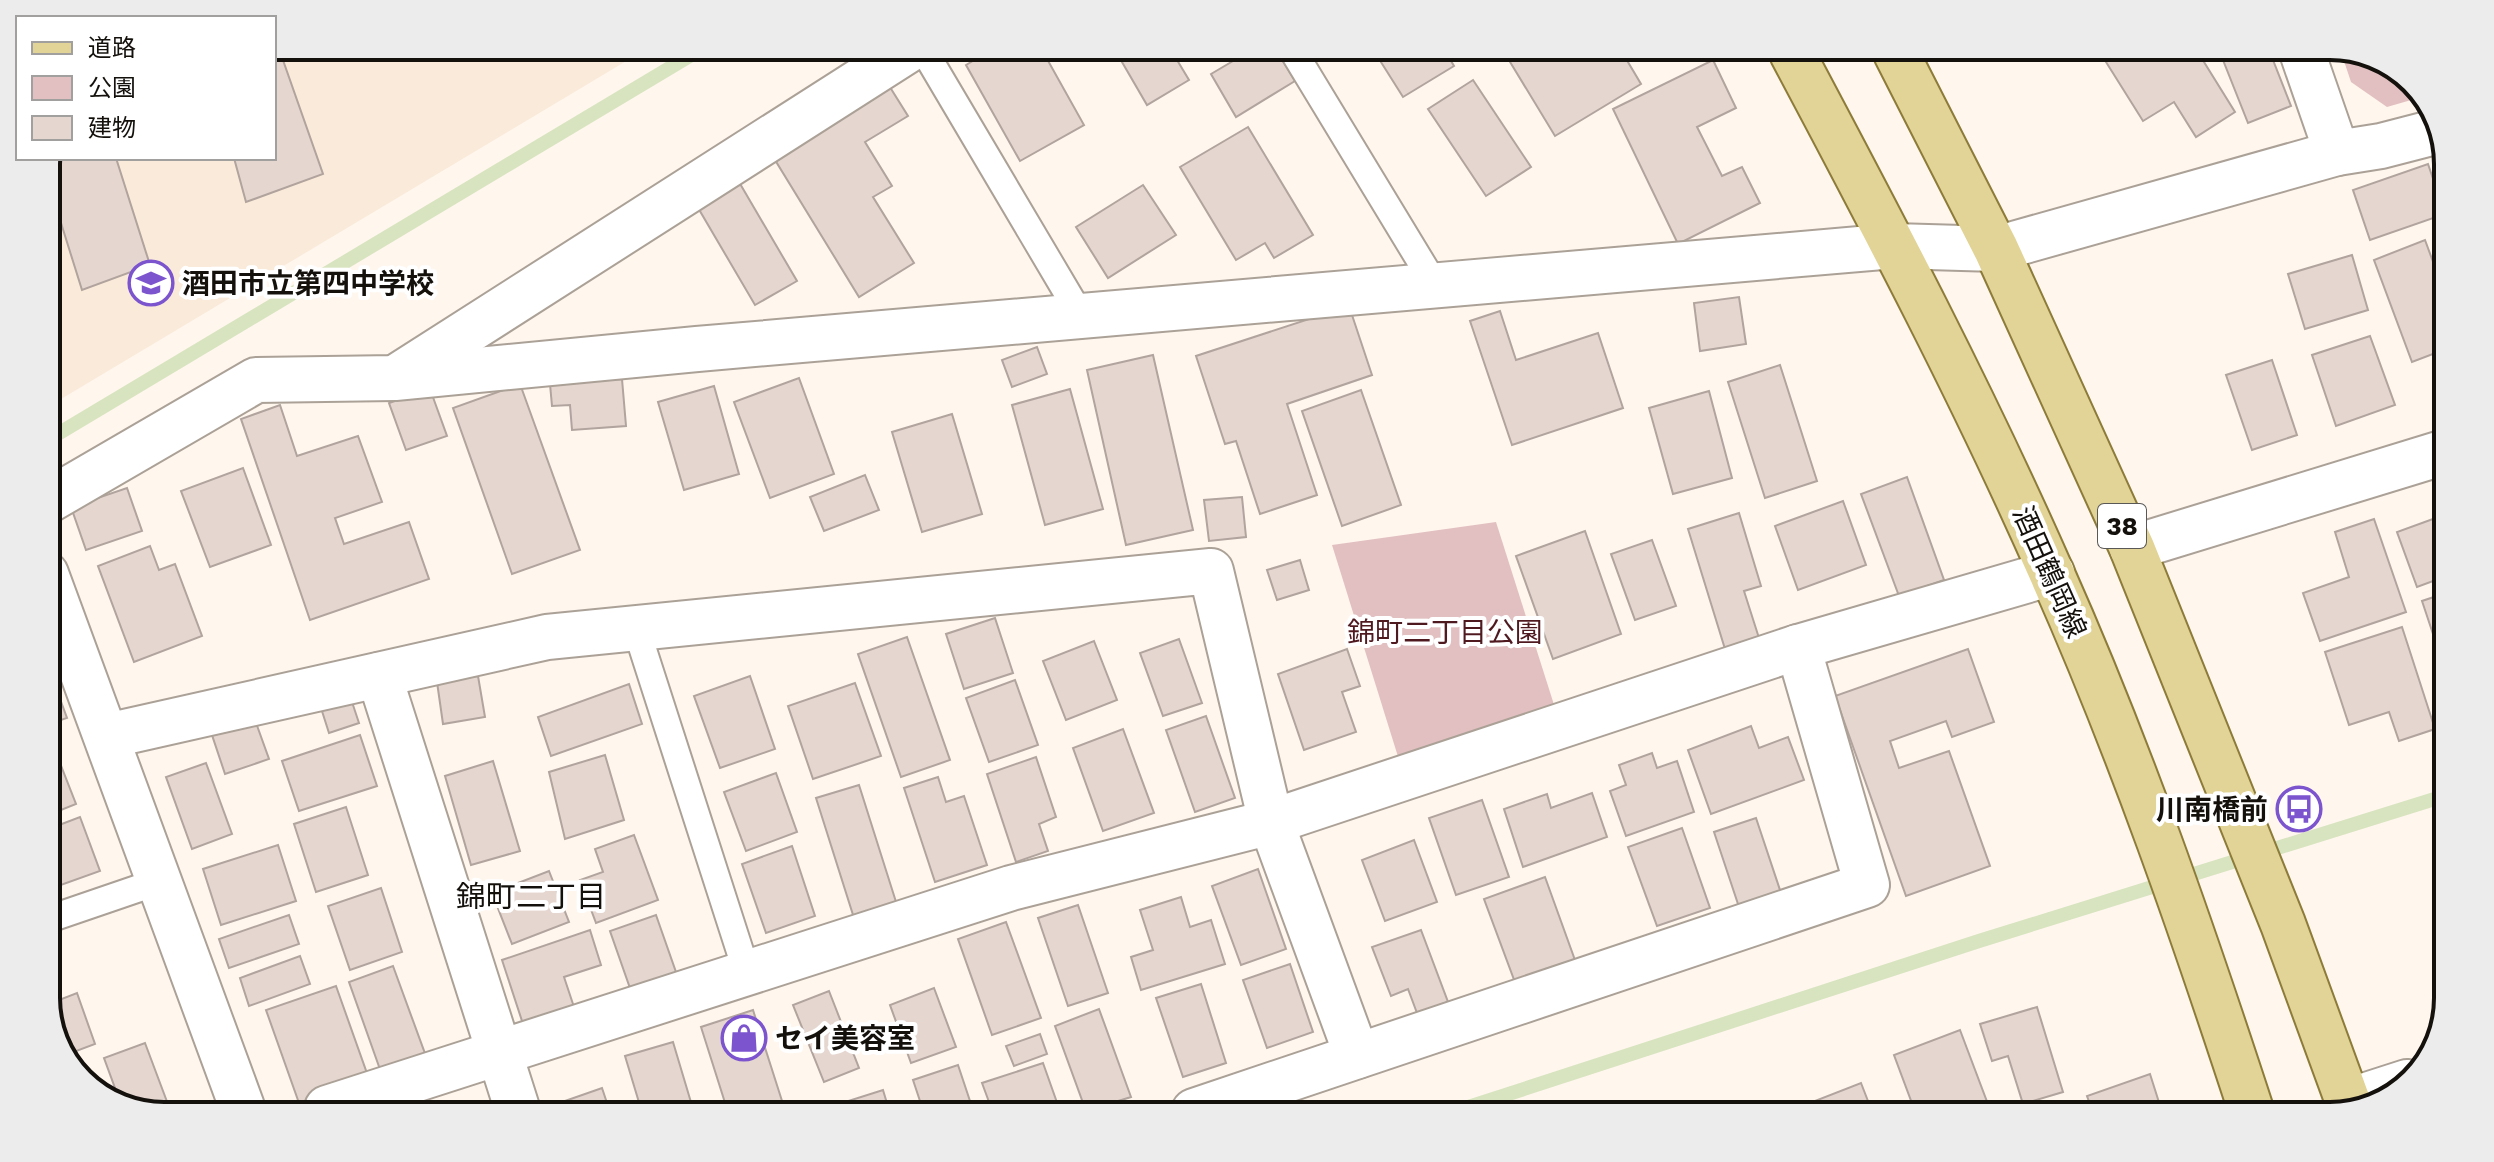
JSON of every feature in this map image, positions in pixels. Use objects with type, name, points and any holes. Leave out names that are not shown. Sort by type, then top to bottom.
[{"type":"main road","name":"酒田鶴岡線","points":[[1796,60],[1975,406],[2052,573],[2155,830],[2248,1102]]},
{"type":"main road","name":"38","points":[[1900,60],[1996,249],[2132,548],[2283,924],[2348,1100]]},
{"type":"street","points":[[395,378],[893,60]]},
{"type":"street","points":[[2305,60],[2337,153]]},
{"type":"street","points":[[60,494],[256,380],[395,378],[1894,246],[1996,249],[2337,153],[2429,134]]},
{"type":"street","points":[[2132,548],[2434,455]]},
{"type":"street","points":[[107,736],[547,637],[1211,571],[1271,822],[1357,1056]]},
{"type":"street","points":[[346,1102],[1011,888],[1271,822],[1798,647],[2052,573]]},
{"type":"street","points":[[60,611],[240,1102]]},
{"type":"street","points":[[1221,1102],[1867,885],[1798,647]]},
{"type":"street","points":[[379,675],[515,1102]]},
{"type":"lane","points":[[930,60],[1081,316]]},
{"type":"lane","points":[[1298,60],[1435,285]]},
{"type":"lane","points":[[636,628],[747,973]]},
{"type":"lane","points":[[60,915],[160,881]]},
{"type":"shaded area","name":"酒田市立第四中学校","points":[[276,60],[628,60],[60,400],[60,160],[276,160]]},
{"type":"green space","points":[[2344,61],[2382,74],[2411,100],[2387,107],[2351,82]]},
{"type":"green space","name":"錦町二丁目公園","points":[[1496,522],[1556,711],[1400,763],[1332,545]]},
{"type":"building","name":"酒田市立第四中学校","points":[[276,60],[283,60],[323,174],[246,202],[235,160],[276,160]]},
{"type":"building","points":[[974,60],[1048,60],[1084,125],[1020,161],[966,65]]},
{"type":"building","points":[[1121,60],[1177,60],[1189,80],[1147,105]]},
{"type":"building","points":[[1235,60],[1282,60],[1295,81],[1236,117],[1211,74]]},
{"type":"building","points":[[1380,60],[1450,60],[1454,66],[1403,97]]},
{"type":"building","points":[[1509,60],[1627,60],[1641,84],[1555,136]]},
{"type":"building","points":[[1713,60],[1736,108],[1697,127],[1722,176],[1742,167],[1760,203],[1678,244],[1613,109]]},
{"type":"building","points":[[2105,60],[2203,60],[2235,112],[2196,137],[2174,102],[2143,121]]},
{"type":"building","points":[[2223,60],[2273,60],[2291,106],[2248,123]]},
{"type":"building","points":[[1473,80],[1531,167],[1486,196],[1428,109]]},
{"type":"building","points":[[888,84],[908,116],[865,142],[892,186],[873,197],[914,263],[859,297],[772,155]]},
{"type":"building","points":[[1248,127],[1313,235],[1274,258],[1265,243],[1236,260],[1180,167]]},
{"type":"building","name":"酒田市立第四中学校","points":[[60,160],[117,160],[150,265],[82,290],[60,220]]},
{"type":"building","points":[[2428,164],[2434,182],[2434,218],[2370,240],[2353,190]]},
{"type":"building","points":[[739,182],[797,281],[755,305],[697,206]]},
{"type":"building","points":[[1143,185],[1176,235],[1108,278],[1076,227]]},
{"type":"building","points":[[2425,240],[2434,264],[2434,354],[2412,362],[2374,260]]},
{"type":"building","points":[[2352,255],[2368,310],[2305,329],[2288,274]]},
{"type":"building","points":[[1739,297],[1746,344],[1700,351],[1694,303]]},
{"type":"building","points":[[1349,306],[1372,375],[1287,404],[1317,495],[1260,514],[1236,441],[1225,444],[1196,356]]},
{"type":"building","points":[[1500,311],[1516,360],[1598,333],[1623,408],[1512,445],[1470,321]]},
{"type":"building","points":[[2370,336],[2395,405],[2336,426],[2312,355]]},
{"type":"building","points":[[1037,347],[1047,374],[1012,387],[1002,360]]},
{"type":"building","points":[[1153,355],[1193,530],[1126,545],[1087,370]]},
{"type":"building","points":[[2272,360],[2297,435],[2252,450],[2226,375]]},
{"type":"building","points":[[1780,365],[1817,481],[1765,498],[1728,382]]},
{"type":"building","points":[[799,378],[834,474],[770,498],[734,402]]},
{"type":"building","points":[[622,379],[626,426],[572,430],[570,405],[552,406],[550,384]]},
{"type":"building","points":[[520,384],[580,550],[512,574],[453,408]]},
{"type":"building","points":[[714,386],[739,474],[684,490],[658,402]]},
{"type":"building","points":[[430,389],[447,436],[406,450],[389,403]]},
{"type":"building","points":[[1070,389],[1103,509],[1045,525],[1012,405]]},
{"type":"building","points":[[1361,390],[1401,505],[1342,526],[1302,411]]},
{"type":"building","points":[[1709,391],[1732,478],[1673,494],[1649,408]]},
{"type":"building","points":[[280,405],[297,456],[358,436],[382,502],[335,518],[344,544],[409,522],[429,579],[310,620],[241,419]]},
{"type":"building","points":[[952,414],[982,514],[922,532],[892,432]]},
{"type":"building","points":[[243,468],[271,545],[210,567],[181,491]]},
{"type":"building","points":[[865,475],[879,510],[824,531],[810,497]]},
{"type":"building","points":[[1907,477],[1944,580],[1899,596],[1861,494]]},
{"type":"building","points":[[127,488],[142,531],[86,550],[71,507]]},
{"type":"building","points":[[1242,497],[1246,537],[1209,541],[1204,500]]},
{"type":"building","points":[[1843,501],[1866,565],[1798,590],[1775,526]]},
{"type":"building","points":[[1739,513],[1761,586],[1744,591],[1759,638],[1725,649],[1688,529]]},
{"type":"building","points":[[2374,519],[2406,612],[2320,641],[2303,593],[2349,577],[2335,532]]},
{"type":"building","points":[[2434,519],[2434,581],[2417,587],[2397,532]]},
{"type":"building","points":[[1585,531],[1621,634],[1553,659],[1516,556]]},
{"type":"building","points":[[1652,540],[1676,606],[1635,620],[1611,554]]},
{"type":"building","points":[[150,546],[159,570],[175,564],[202,636],[134,662],[98,566]]},
{"type":"building","points":[[1300,560],[1309,590],[1277,600],[1267,570]]},
{"type":"building","points":[[2434,597],[2434,637],[2422,601]]},
{"type":"building","points":[[995,618],[1013,673],[964,689],[946,634]]},
{"type":"building","points":[[2402,627],[2434,729],[2399,741],[2389,712],[2349,725],[2325,652]]},
{"type":"building","points":[[907,637],[950,760],[901,777],[858,654]]},
{"type":"building","points":[[1179,639],[1202,703],[1163,716],[1140,653]]},
{"type":"building","points":[[1094,641],[1117,700],[1066,720],[1043,661]]},
{"type":"building","points":[[1347,649],[1360,686],[1342,692],[1356,732],[1304,750],[1278,674]]},
{"type":"building","points":[[1968,649],[1994,722],[1952,737],[1946,721],[1890,741],[1899,768],[1949,751],[1990,866],[1906,896],[1835,696]]},
{"type":"building","points":[[478,676],[485,717],[443,724],[437,682]]},
{"type":"building","points":[[750,676],[775,749],[720,768],[694,696]]},
{"type":"building","points":[[1015,680],[1038,745],[989,762],[966,698]]},
{"type":"building","points":[[855,683],[881,756],[813,779],[788,706]]},
{"type":"building","points":[[629,684],[642,724],[551,756],[538,717]]},
{"type":"building","points":[[60,699],[67,718],[60,720]]},
{"type":"building","points":[[351,699],[359,723],[329,733],[321,708]]},
{"type":"building","points":[[1206,716],[1235,798],[1195,812],[1166,730]]},
{"type":"building","points":[[255,720],[269,759],[225,774],[212,735]]},
{"type":"building","points":[[1751,726],[1759,748],[1788,737],[1804,780],[1711,814],[1688,750]]},
{"type":"building","points":[[1123,729],[1154,813],[1103,831],[1073,748]]},
{"type":"building","points":[[360,735],[377,786],[299,811],[282,761]]},
{"type":"building","points":[[1652,753],[1657,768],[1677,761],[1694,812],[1626,836],[1610,791],[1626,785],[1619,765]]},
{"type":"building","points":[[605,755],[624,820],[565,839],[549,772]]},
{"type":"building","points":[[1036,757],[1056,817],[1039,824],[1048,851],[1016,862],[987,774]]},
{"type":"building","points":[[493,761],[520,851],[471,865],[445,776]]},
{"type":"building","points":[[60,763],[76,804],[60,810]]},
{"type":"building","points":[[206,763],[232,834],[192,849],[166,777]]},
{"type":"building","points":[[776,773],[797,832],[746,851],[724,792]]},
{"type":"building","points":[[938,777],[946,802],[964,796],[987,865],[935,882],[904,788]]},
{"type":"building","points":[[859,785],[897,905],[854,918],[816,798]]},
{"type":"building","points":[[1592,793],[1607,837],[1523,867],[1504,809],[1547,794],[1551,808]]},
{"type":"building","points":[[1482,800],[1509,877],[1456,895],[1429,818]]},
{"type":"building","points":[[346,807],[368,875],[316,892],[294,824]]},
{"type":"building","points":[[80,817],[100,871],[60,885],[60,825]]},
{"type":"building","points":[[1756,818],[1783,899],[1741,913],[1714,832]]},
{"type":"building","points":[[1682,828],[1710,908],[1657,926],[1628,847]]},
{"type":"building","points":[[634,835],[658,900],[596,923],[580,880],[603,872],[595,849]]},
{"type":"building","points":[[1414,840],[1437,902],[1385,921],[1362,860]]},
{"type":"building","points":[[278,845],[296,901],[221,925],[203,869]]},
{"type":"building","points":[[792,846],[815,916],[766,933],[742,864]]},
{"type":"building","points":[[1258,869],[1286,949],[1241,965],[1212,886]]},
{"type":"building","points":[[549,871],[569,922],[512,944],[492,893]]},
{"type":"building","points":[[1545,877],[1576,963],[1516,985],[1484,899]]},
{"type":"building","points":[[381,888],[402,952],[350,970],[328,906]]},
{"type":"building","points":[[1181,897],[1190,927],[1211,920],[1225,964],[1141,990],[1131,957],[1153,950],[1140,910]]},
{"type":"building","points":[[1078,905],[1108,993],[1068,1006],[1038,918]]},
{"type":"building","points":[[289,915],[299,944],[229,968],[219,939]]},
{"type":"building","points":[[656,915],[677,975],[631,991],[610,931]]},
{"type":"building","points":[[1006,922],[1041,1018],[992,1035],[958,939]]},
{"type":"building","points":[[590,930],[601,965],[564,977],[574,1007],[523,1024],[502,960]]},
{"type":"building","points":[[1421,930],[1448,1002],[1417,1013],[1408,989],[1391,996],[1372,947]]},
{"type":"building","points":[[300,956],[310,984],[249,1006],[240,978]]},
{"type":"building","points":[[1290,964],[1313,1032],[1267,1048],[1243,980]]},
{"type":"building","points":[[393,966],[427,1059],[382,1075],[349,982]]},
{"type":"building","points":[[1201,984],[1226,1063],[1183,1077],[1156,998]]},
{"type":"building","points":[[336,986],[369,1079],[299,1102],[266,1010]]},
{"type":"building","points":[[934,988],[956,1047],[911,1063],[890,1005]]},
{"type":"building","points":[[829,991],[859,1068],[824,1082],[793,1005]]},
{"type":"building","points":[[77,993],[95,1044],[75,1051],[62,1018],[60,1000]]},
{"type":"building","points":[[2037,1007],[2063,1092],[2022,1102],[2008,1056],[1992,1061],[1980,1024]]},
{"type":"building","points":[[1099,1009],[1131,1097],[1115,1102],[1083,1102],[1055,1026]]},
{"type":"building","points":[[753,1010],[782,1102],[725,1102],[701,1027]]},
{"type":"building","points":[[1960,1030],[1987,1102],[1912,1102],[1894,1055]]},
{"type":"building","points":[[1040,1034],[1047,1054],[1014,1066],[1006,1046]]},
{"type":"building","points":[[673,1042],[691,1102],[639,1102],[625,1056]]},
{"type":"building","points":[[145,1043],[167,1102],[144,1100],[116,1090],[104,1058]]},
{"type":"building","points":[[1043,1063],[1057,1102],[989,1102],[982,1083]]},
{"type":"building","points":[[958,1065],[970,1102],[920,1102],[913,1080]]},
{"type":"building","points":[[2150,1074],[2159,1102],[2089,1102],[2087,1096]]},
{"type":"building","points":[[1861,1083],[1868,1102],[1812,1102]]},
{"type":"building","points":[[602,1088],[607,1102],[562,1102]]},
{"type":"building","points":[[883,1090],[887,1102],[845,1102]]},
{"type":"waterway","points":[[60,433],[683,60]]},
{"type":"waterway","points":[[1484,1102],[1979,941],[2434,799]]},
{"type":"place","name":"酒田市立第四中学校","points":[[151,283]]},
{"type":"place","name":"川南橋前","points":[[2299,809]]},
{"type":"place","name":"セイ美容室","points":[[744,1038]]},
{"type":"district","name":"錦町二丁目","points":[[531,897]]}]
